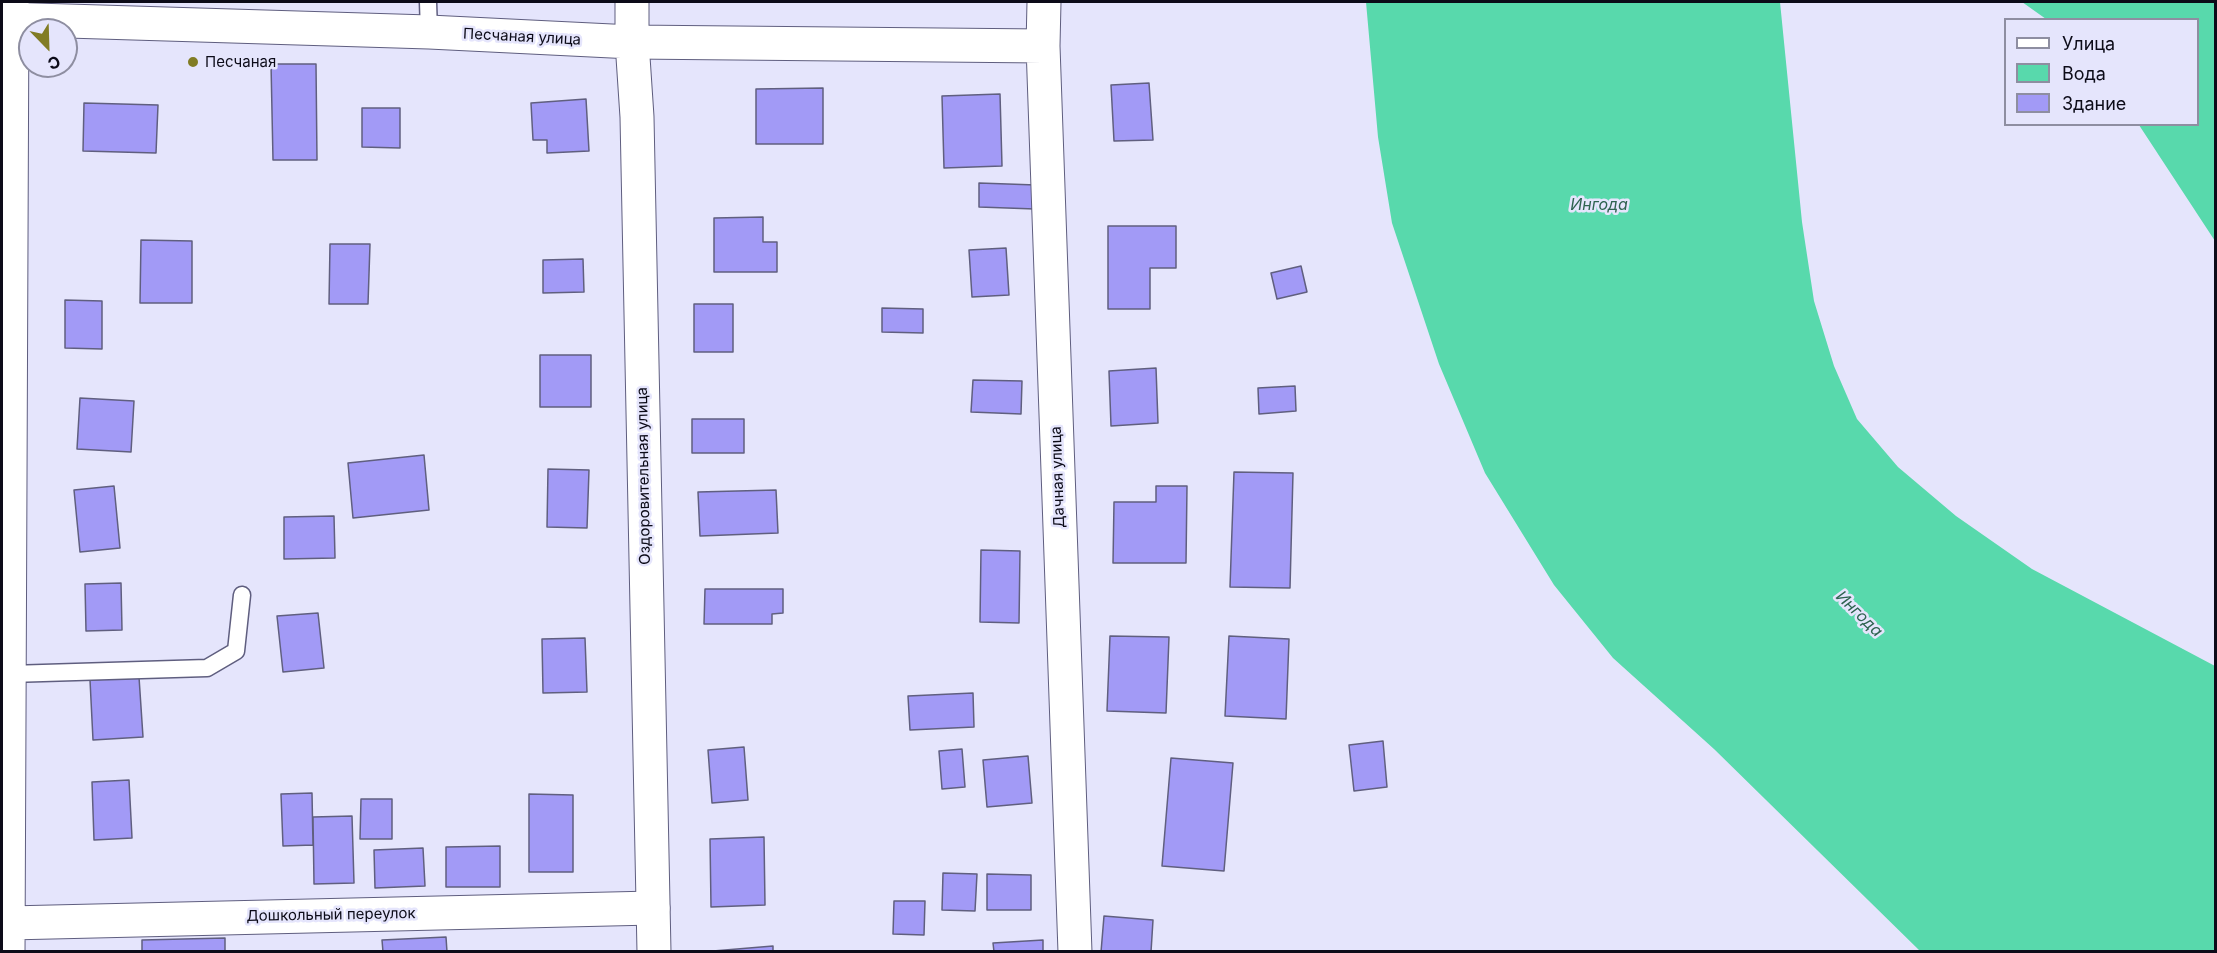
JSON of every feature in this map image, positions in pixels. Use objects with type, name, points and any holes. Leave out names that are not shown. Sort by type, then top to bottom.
[{"type":"street","name":"Оздоровительная улица","points":[[632,2],[637,117],[654,951]]},
{"type":"street","name":"Дачная улица","points":[[1044,2],[1043,46],[1075,951]]},
{"type":"street","name":"Песчаная улица","points":[[8,13],[428,17],[632,42],[1043,46]]},
{"type":"street","points":[[8,13],[9,937]]},
{"type":"street","name":"Дошкольный переулок","points":[[9,937],[653,908]]},
{"type":"lane","points":[[10,674],[207,668],[236,651],[242,596]]},
{"type":"water","name":"Ингода","points":[[1366,2],[1780,2],[1802,222],[1814,301],[1834,366],[1857,419],[1898,467],[1956,516],[2032,569],[2215,666],[2215,951],[1920,951],[1714,749],[1613,658],[1554,585],[1485,473],[1439,364],[1392,223],[1378,137]]},
{"type":"water","points":[[2022,2],[2215,2],[2215,241],[2140,126],[2199,126],[2199,18],[2045,18]]},
{"type":"building","points":[[271,64],[316,64],[317,160],[273,160]]},
{"type":"building","points":[[1149,83],[1153,140],[1114,141],[1111,85]]},
{"type":"building","points":[[823,88],[823,144],[756,144],[756,89]]},
{"type":"building","points":[[1000,94],[1002,166],[944,168],[942,96]]},
{"type":"building","points":[[586,99],[589,151],[547,153],[547,140],[533,140],[531,103]]},
{"type":"building","points":[[84,103],[158,105],[156,153],[83,151]]},
{"type":"building","points":[[362,108],[400,108],[400,148],[362,147]]},
{"type":"building","points":[[979,183],[1036,185],[1035,209],[979,207]]},
{"type":"building","points":[[763,217],[763,242],[777,242],[777,272],[714,272],[714,218]]},
{"type":"building","points":[[1108,226],[1176,226],[1176,268],[1150,268],[1150,309],[1108,309]]},
{"type":"building","points":[[141,240],[192,241],[192,303],[140,303]]},
{"type":"building","points":[[330,244],[370,244],[368,304],[329,304]]},
{"type":"building","points":[[1006,248],[1009,295],[972,297],[969,250]]},
{"type":"building","points":[[583,259],[584,292],[543,293],[543,260]]},
{"type":"building","points":[[1301,266],[1307,292],[1277,299],[1271,273]]},
{"type":"building","points":[[65,300],[102,301],[102,349],[65,348]]},
{"type":"building","points":[[694,304],[733,304],[733,352],[694,352]]},
{"type":"building","points":[[882,308],[923,309],[923,333],[882,332]]},
{"type":"building","points":[[540,355],[591,355],[591,407],[540,407]]},
{"type":"building","points":[[1156,368],[1158,423],[1111,426],[1109,371]]},
{"type":"building","points":[[973,380],[1022,381],[1021,414],[971,412]]},
{"type":"building","points":[[1295,386],[1296,411],[1259,414],[1258,388]]},
{"type":"building","points":[[80,398],[134,401],[131,452],[77,449]]},
{"type":"building","points":[[692,419],[744,419],[744,453],[692,453]]},
{"type":"building","points":[[424,455],[429,510],[353,518],[348,463]]},
{"type":"building","points":[[548,469],[589,470],[587,528],[547,527]]},
{"type":"building","points":[[1234,472],[1293,473],[1290,588],[1230,587]]},
{"type":"building","points":[[114,486],[120,548],[80,552],[74,490]]},
{"type":"building","points":[[1156,486],[1187,486],[1186,563],[1113,563],[1114,502],[1156,502]]},
{"type":"building","points":[[776,490],[778,533],[700,536],[698,492]]},
{"type":"building","points":[[334,516],[335,558],[284,559],[284,517]]},
{"type":"building","points":[[981,550],[1020,551],[1019,623],[980,622]]},
{"type":"building","points":[[121,583],[122,630],[86,631],[85,584]]},
{"type":"building","points":[[705,589],[783,589],[783,613],[772,614],[772,624],[704,624]]},
{"type":"building","points":[[318,613],[324,668],[283,672],[277,616]]},
{"type":"building","points":[[1110,636],[1169,637],[1166,713],[1107,711]]},
{"type":"building","points":[[1229,636],[1289,639],[1286,719],[1225,716]]},
{"type":"building","points":[[585,638],[587,692],[543,693],[542,639]]},
{"type":"building","points":[[139,677],[143,737],[93,740],[90,680]]},
{"type":"building","points":[[973,693],[974,727],[910,730],[908,696]]},
{"type":"building","points":[[1383,741],[1387,787],[1354,791],[1349,745]]},
{"type":"building","points":[[744,747],[748,800],[712,803],[708,750]]},
{"type":"building","points":[[962,749],[965,787],[942,789],[939,751]]},
{"type":"building","points":[[1028,756],[1032,803],[987,807],[983,760]]},
{"type":"building","points":[[1171,758],[1233,763],[1224,871],[1162,866]]},
{"type":"building","points":[[129,780],[132,838],[94,840],[92,782]]},
{"type":"building","points":[[312,793],[313,845],[283,846],[281,794]]},
{"type":"building","points":[[529,794],[573,795],[573,872],[529,872]]},
{"type":"building","points":[[361,799],[392,799],[392,839],[360,839]]},
{"type":"building","points":[[352,816],[354,883],[314,884],[313,817]]},
{"type":"building","points":[[764,837],[765,905],[711,907],[710,839]]},
{"type":"building","points":[[500,846],[500,887],[446,887],[446,847]]},
{"type":"building","points":[[423,848],[425,886],[375,888],[374,850]]},
{"type":"building","points":[[943,873],[977,874],[975,911],[942,910]]},
{"type":"building","points":[[987,874],[1031,875],[1031,910],[987,910]]},
{"type":"building","points":[[894,901],[925,901],[924,935],[893,934]]},
{"type":"building","points":[[1104,916],[1153,920],[1151,952],[1101,952]]},
{"type":"building","points":[[446,937],[447,952],[383,952],[382,940]]},
{"type":"building","points":[[225,938],[225,952],[142,952],[142,940]]},
{"type":"building","points":[[1043,940],[1043,952],[994,952],[993,943]]},
{"type":"building","points":[[773,946],[773,952],[713,952],[713,951]]},
{"type":"place","name":"Песчаная","points":[[193,62]]}]
